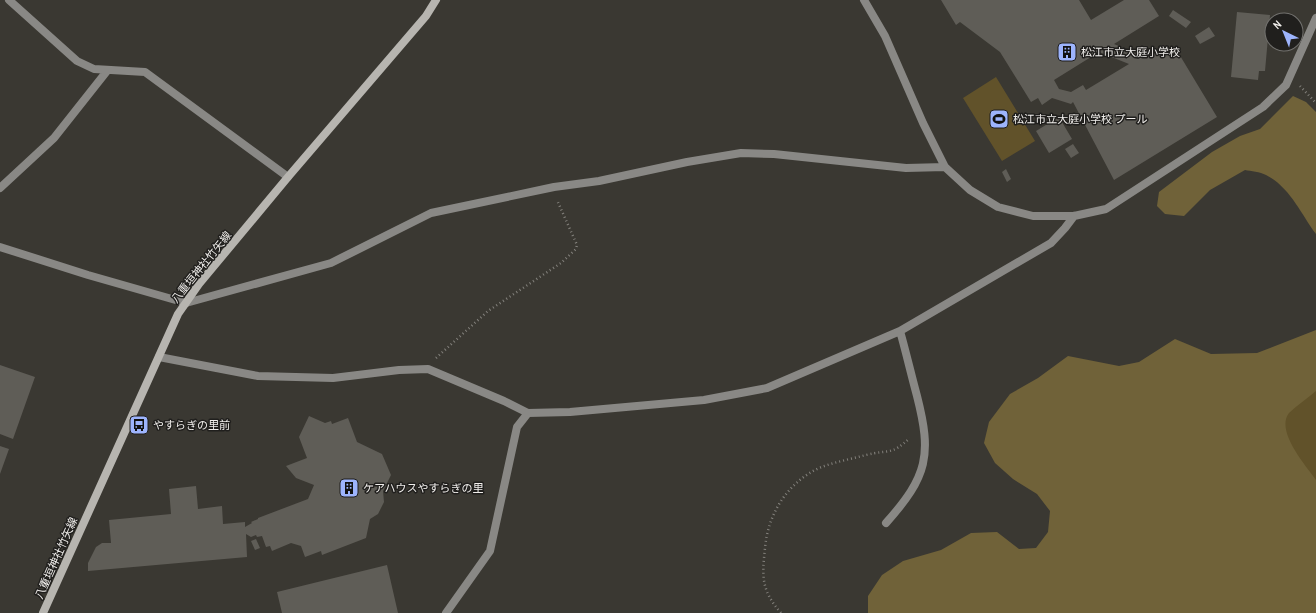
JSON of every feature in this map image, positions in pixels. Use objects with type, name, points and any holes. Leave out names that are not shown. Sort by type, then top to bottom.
[{"type":"main road","name":"八重垣神社竹矢線","points":[[43,613],[178,314],[288,177],[426,16],[436,0]]},
{"type":"street","points":[[9,0],[77,61],[94,69],[107,71],[145,72],[288,177]]},
{"type":"street","points":[[864,0],[885,36],[923,123],[945,167],[970,190],[998,207],[1033,216],[1074,216],[1106,209],[1263,107],[1286,85],[1316,18]]},
{"type":"street","points":[[0,188],[54,138],[107,71]]},
{"type":"street","points":[[0,247],[88,275],[186,303],[331,263],[431,213],[554,187],[599,181],[741,153],[774,154],[906,168],[945,167]]},
{"type":"street","points":[[159,357],[258,376],[332,378],[399,370],[428,369],[504,401],[528,413],[570,412],[704,400],[767,388],[900,331],[1051,243],[1074,216]]},
{"type":"street","points":[[886,523],[901,507],[915,486],[922,469],[926,445],[923,421],[900,331]]},
{"type":"street","points":[[446,613],[490,551],[517,427],[528,413]]},
{"type":"path","points":[[1290,76],[1316,103]]},
{"type":"path","points":[[428,369],[430,364],[488,311],[561,263],[576,249],[576,245],[556,197],[554,187]]},
{"type":"path","points":[[781,613],[766,592],[763,565],[770,522],[784,496],[799,481],[819,468],[898,448],[913,435],[923,421]]},
{"type":"shaded area","name":"松江市立大庭小学校 プール","points":[[996,77],[1035,141],[1002,161],[963,98]]},
{"type":"shaded area","points":[[1293,96],[1306,102],[1316,112],[1316,234],[1282,186],[1266,175],[1253,171],[1245,170],[1210,190],[1184,216],[1165,214],[1157,206],[1159,192],[1212,152],[1240,136],[1260,129]]},
{"type":"shaded area","points":[[1316,330],[1316,613],[868,613],[868,596],[882,575],[903,561],[941,550],[971,533],[997,532],[1019,549],[1036,548],[1048,532],[1050,511],[1037,494],[1013,479],[995,463],[984,443],[989,422],[1010,394],[1038,378],[1068,356],[1119,366],[1139,362],[1175,339],[1211,354],[1257,353]]},
{"type":"shaded area","points":[[1316,391],[1316,480],[1299,457],[1289,438],[1286,429],[1286,420],[1289,413],[1295,407]]},
{"type":"building","points":[[941,0],[1079,0],[1091,20],[1124,0],[1149,0],[1159,16],[1114,44],[1142,56],[1176,49],[1217,117],[1114,180],[1073,102],[1071,104],[1052,98],[1042,105],[1038,98],[1031,102],[1000,52],[960,22],[956,25]],"holes":[[[1099,52],[1129,64],[1086,90],[1083,85],[1071,92],[1059,89],[1054,80]]]},
{"type":"building","points":[[1173,10],[1191,22],[1186,28],[1169,16]]},
{"type":"building","points":[[1237,12],[1264,14],[1264,52],[1267,52],[1265,71],[1259,71],[1258,80],[1231,77]]},
{"type":"building","points":[[1209,27],[1215,36],[1200,44],[1195,36]]},
{"type":"building","points":[[1059,117],[1072,139],[1049,153],[1036,131]]},
{"type":"building","points":[[1073,144],[1079,153],[1071,158],[1065,149]]},
{"type":"building","points":[[1006,169],[1011,179],[1007,182],[1002,172]]},
{"type":"building","points":[[0,365],[35,377],[13,439],[0,434]]},
{"type":"building","points":[[309,416],[325,423],[331,421],[332,424],[348,418],[357,442],[382,454],[391,475],[383,491],[384,502],[378,514],[370,519],[366,538],[322,555],[321,551],[305,557],[301,546],[291,543],[272,551],[270,546],[266,547],[262,536],[257,537],[256,535],[251,537],[246,534],[247,557],[88,571],[88,563],[96,547],[102,543],[111,543],[109,520],[171,514],[169,489],[196,486],[198,509],[222,506],[223,524],[245,522],[245,527],[258,518],[308,499],[314,485],[296,478],[286,466],[307,458],[299,437]]},
{"type":"building","points":[[0,446],[9,449],[0,474]]},
{"type":"building","points":[[256,539],[260,548],[255,550],[251,541]]},
{"type":"building","points":[[387,565],[398,613],[282,613],[277,592]]},
{"type":"place","name":"松江市立大庭小学校","points":[[1067,52]]},
{"type":"place","name":"松江市立大庭小学校 プール","points":[[999,119]]},
{"type":"place","name":"やすらぎの里前","points":[[139,425]]},
{"type":"place","name":"ケアハウスやすらぎの里","points":[[349,488]]}]
